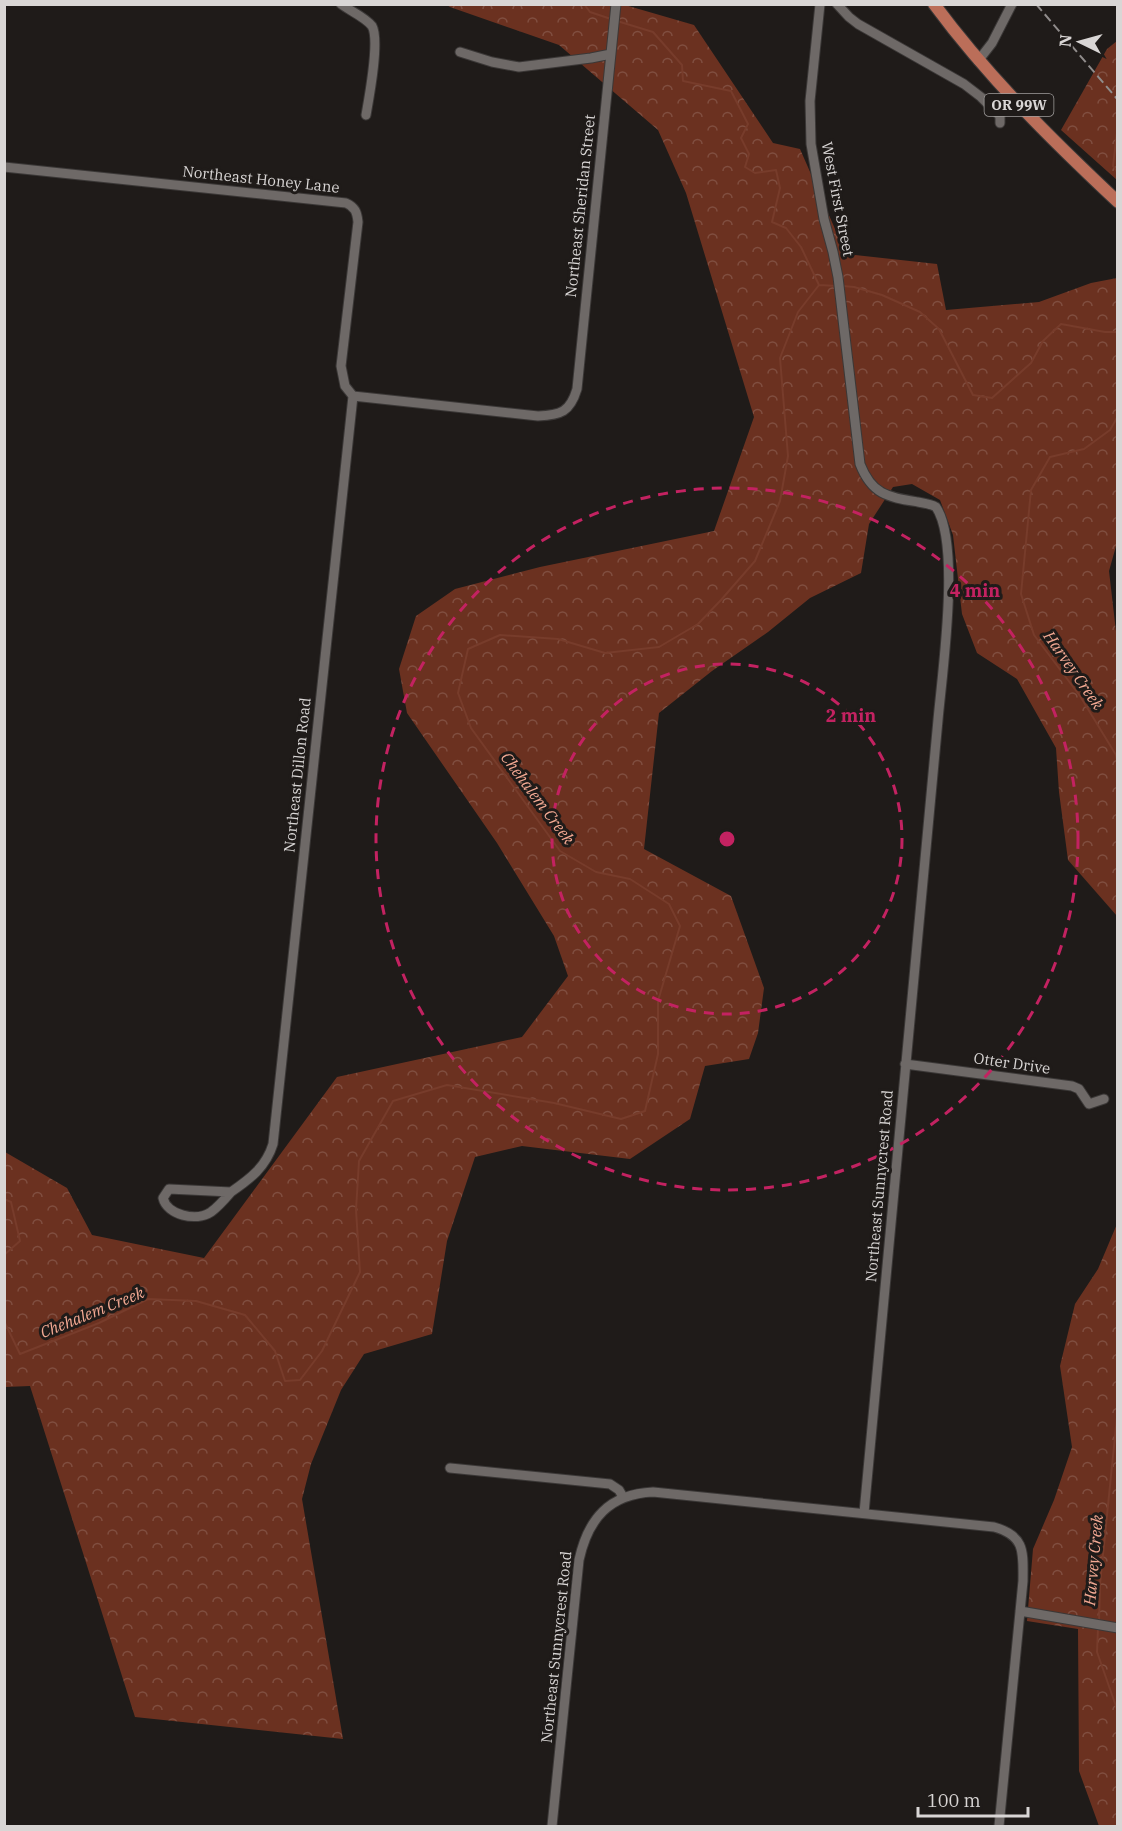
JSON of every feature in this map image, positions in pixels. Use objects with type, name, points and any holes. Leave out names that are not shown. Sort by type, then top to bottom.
[{"type":"main road","name":"OR 99W","points":[[934,4],[978,61],[1118,202]]},
{"type":"street","points":[[341,4],[369,23],[374,33],[372,75],[366,115]]},
{"type":"street","name":"Northeast Sheridan Street","points":[[353,396],[538,416],[561,413],[568,408],[577,389],[616,4]]},
{"type":"street","name":"West First Street","points":[[820,4],[810,101],[810,129],[824,219],[833,252],[845,327]]},
{"type":"street","points":[[837,4],[858,24],[964,84],[1000,116],[1000,123]]},
{"type":"street","points":[[978,61],[992,43],[1012,4]]},
{"type":"street","points":[[460,52],[492,62],[519,67],[611,54]]},
{"type":"street","name":"Northeast Honey Lane","points":[[4,167],[346,202],[357,213],[358,222],[341,366],[345,386],[353,396]]},
{"type":"street","name":"Northeast Sunnycrest Road","points":[[552,1827],[579,1560],[594,1521],[613,1503],[624,1497],[653,1492],[785,1507],[864,1513],[949,582],[943,523],[936,507],[880,493],[864,475],[858,451],[845,327]]},
{"type":"street","name":"Northeast Dillon Road","points":[[231,1192],[254,1176],[269,1156],[273,1144],[353,396]]},
{"type":"street","name":"Otter Drive","points":[[905,1064],[1072,1086],[1079,1089],[1089,1104],[1104,1098]]},
{"type":"street","points":[[170,1189],[231,1192],[210,1214],[196,1217],[173,1212],[165,1206],[163,1198],[170,1189]]},
{"type":"street","points":[[450,1468],[610,1484],[624,1497]]},
{"type":"street","points":[[864,1513],[994,1527],[1011,1533],[1021,1548],[1023,1560],[1020,1611],[999,1827]]},
{"type":"street","points":[[1020,1611],[1118,1628]]},
{"type":"green space","points":[[447,5],[625,5],[694,25],[773,143],[800,149],[846,254],[937,264],[946,310],[1039,302],[1091,283],[1117,278],[1118,539],[1109,571],[1118,649],[1117,916],[1068,860],[1056,748],[1017,679],[977,653],[962,614],[953,535],[940,500],[912,484],[893,487],[869,524],[861,573],[810,598],[659,713],[644,849],[731,896],[764,988],[758,1033],[749,1059],[705,1066],[690,1119],[630,1159],[522,1146],[475,1157],[447,1241],[432,1334],[364,1354],[341,1390],[311,1464],[302,1499],[343,1739],[135,1717],[30,1386],[5,1387],[5,1152],[67,1188],[92,1235],[204,1258],[337,1077],[522,1037],[568,976],[554,936],[497,843],[407,713],[399,669],[416,616],[455,589],[540,567],[714,531],[754,417],[686,193],[658,130],[559,45]]},
{"type":"green space","points":[[1117,41],[1117,180],[1061,130],[1107,49]]},
{"type":"green space","points":[[1117,1224],[1117,1826],[1099,1826],[1079,1771],[1078,1629],[1027,1621],[1033,1549],[1054,1500],[1072,1447],[1060,1366],[1075,1304],[1098,1269]]},
{"type":"waterway","points":[[584,4],[590,12],[611,19]]},
{"type":"waterway","points":[[617,21],[653,32],[682,65],[683,81],[731,91],[748,124],[741,138],[749,154],[745,167],[755,173],[776,170],[780,188],[772,222],[786,228],[801,247],[819,285]]},
{"type":"waterway","name":"Chehalem Creek","points":[[1118,124],[1113,166],[1118,173]]},
{"type":"waterway","name":"Chehalem Creek","points":[[819,285],[837,286]]},
{"type":"waterway","name":"Chehalem Creek","points":[[4,1321],[20,1354],[99,1323],[148,1299],[196,1301],[245,1315],[275,1351],[285,1381],[300,1380],[322,1351],[360,1272],[356,1210],[359,1161],[393,1101],[447,1085],[554,1103],[621,1119],[645,1111],[658,1054],[658,1001],[680,926],[669,904],[630,879],[596,872],[560,851],[471,728],[458,693],[468,649],[500,635],[558,639],[605,653],[659,647],[698,624],[721,600],[755,561],[780,501],[788,456],[780,358],[798,312],[819,285]]},
{"type":"waterway","name":"Chehalem Creek","points":[[843,286],[882,295],[920,312],[939,329],[973,395],[992,398],[1031,363],[1043,341],[1061,324],[1105,332],[1118,332]]},
{"type":"waterway","name":"Harvey Creek","points":[[1118,416],[1110,430],[1084,449],[1050,457],[1031,490],[1021,594],[1034,635],[1080,696],[1116,755],[1118,765]]},
{"type":"waterway","name":"Chehalem Creek","points":[[4,1199],[11,1202],[20,1241],[4,1255]]},
{"type":"waterway","name":"Harvey Creek","points":[[1118,1296],[1118,1335]]},
{"type":"waterway","name":"Harvey Creek","points":[[1099,1622],[1100,1584],[1118,1407]]},
{"type":"waterway","name":"Harvey Creek","points":[[1098,1628],[1097,1652],[1118,1712]]},
{"type":"railway","points":[[1036,4],[1118,100]]}]
